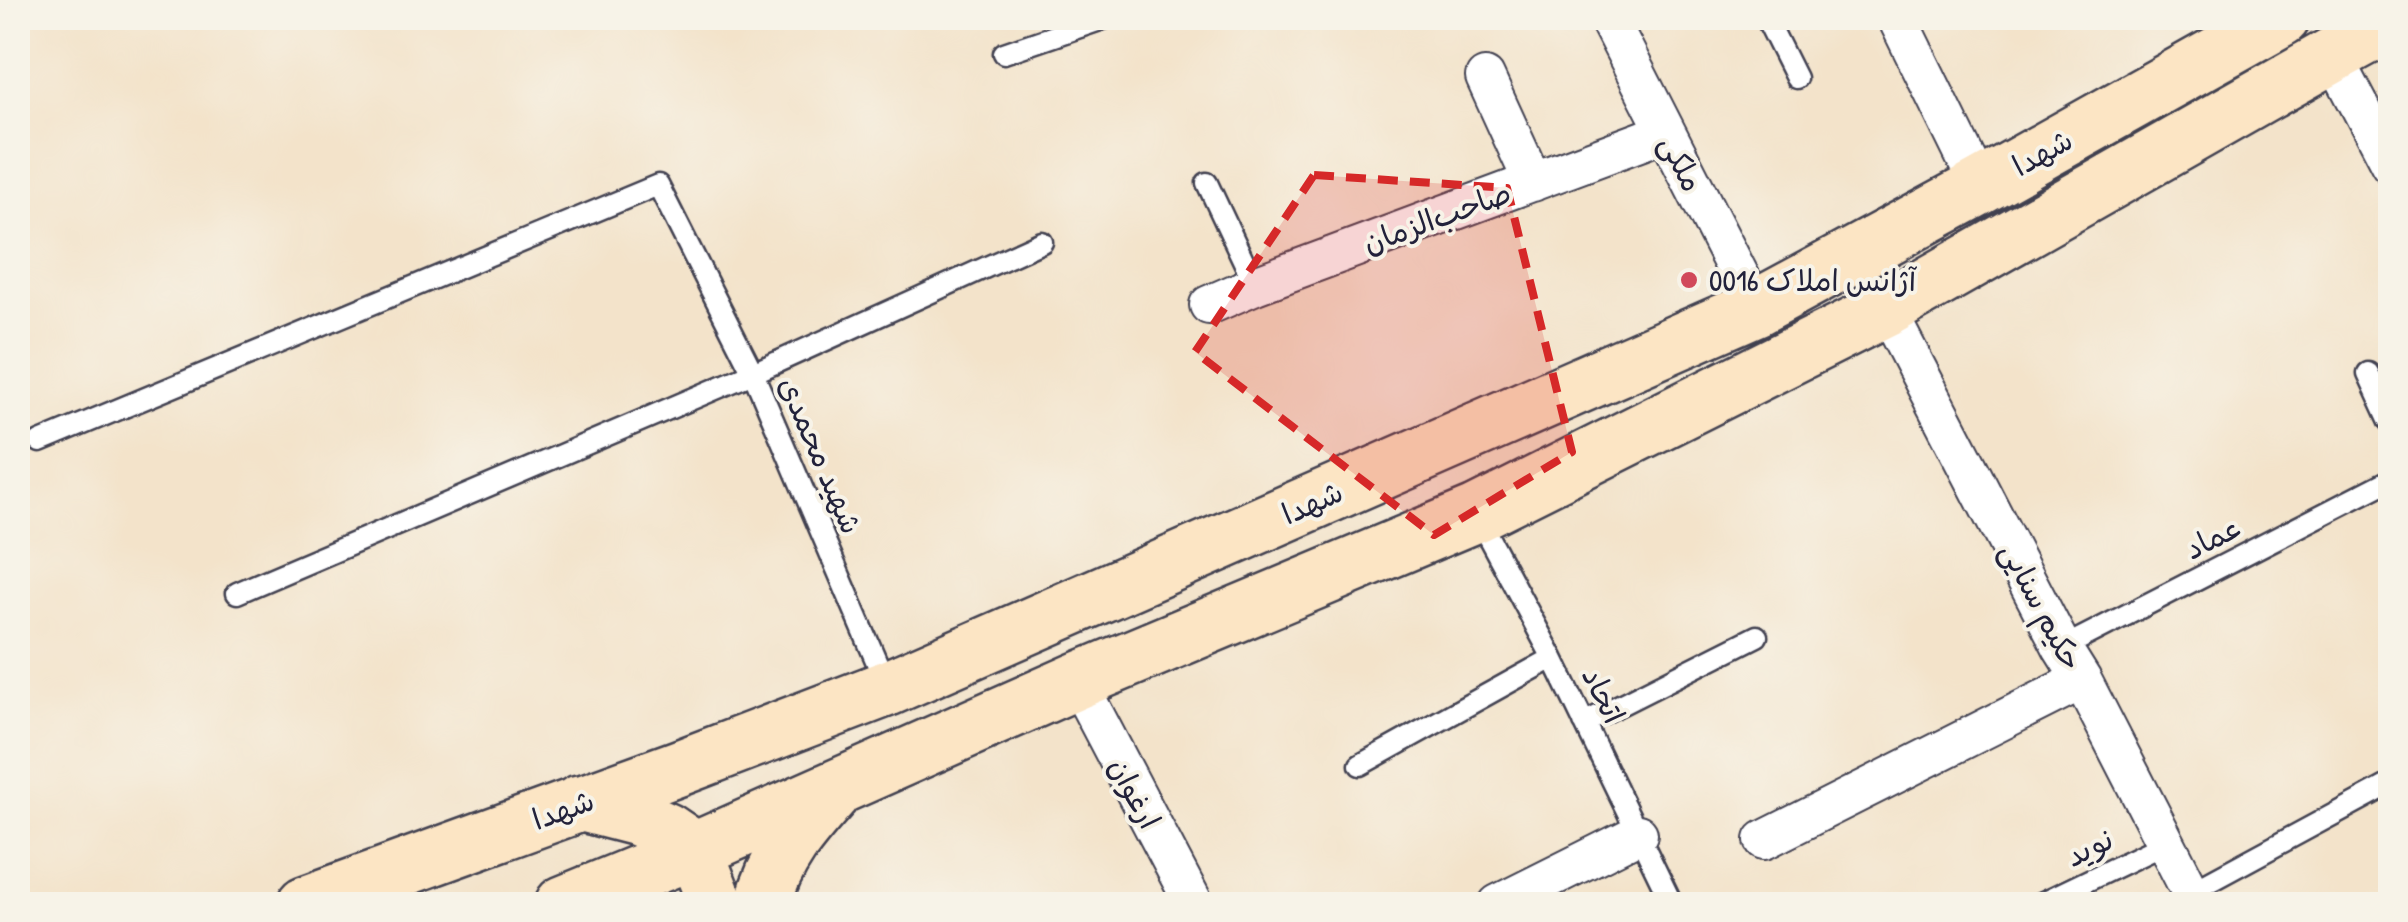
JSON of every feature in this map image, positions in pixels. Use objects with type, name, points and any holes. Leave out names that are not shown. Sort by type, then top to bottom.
[{"type":"main road","name":"شهدا","points":[[305,904],[888,688],[1756,308],[2282,18]]},
{"type":"main road","name":"شهدا","points":[[563,904],[621,894],[695,850],[1077,681],[1476,514],[1886,309],[2390,24]]},
{"type":"main road","points":[[621,894],[624,852],[637,818],[679,768]]},
{"type":"main road","points":[[763,904],[768,884],[791,841],[838,788]]},
{"type":"main road","points":[[579,802],[637,818],[667,831],[695,850],[716,904]]},
{"type":"street","name":"ملکی","points":[[1608,18],[1756,308]]},
{"type":"street","points":[[1897,18],[1980,187]]},
{"type":"street","points":[[2332,55],[2390,164]]},
{"type":"street","points":[[1485,77],[1533,182]]},
{"type":"street","name":"صاحب‌الزمان","points":[[1209,305],[1666,132]]},
{"type":"street","name":"حکیم سنایی","points":[[1886,309],[2194,898]]},
{"type":"street","points":[[1764,840],[2082,680]]},
{"type":"street","name":"ارغوان","points":[[1077,681],[1194,904]]},
{"type":"street","points":[[1498,904],[1638,834]]},
{"type":"lane","points":[[1004,53],[1106,18]]},
{"type":"lane","points":[[1766,18],[1796,78]]},
{"type":"lane","points":[[1207,183],[1255,285]]},
{"type":"lane","points":[[40,442],[658,185],[753,373],[238,593]]},
{"type":"lane","name":"شهید محمدی","points":[[888,688],[753,373],[1042,242]]},
{"type":"lane","points":[[2368,374],[2390,421]]},
{"type":"lane","name":"عماد","points":[[2062,648],[2390,480]]},
{"type":"lane","name":"اتحاد","points":[[1476,514],[1553,658],[1672,904]]},
{"type":"lane","points":[[1584,723],[1757,636]]},
{"type":"lane","points":[[1360,765],[1553,658]]},
{"type":"lane","points":[[2194,898],[2390,784]]},
{"type":"lane","name":"نوید","points":[[2040,904],[2166,842]]},
{"type":"highlighted area","points":[[1314,175],[1507,188],[1572,452],[1434,535],[1195,352]]},
{"type":"place","name":"آژانس املاک 0016","points":[[1689,280]]}]
